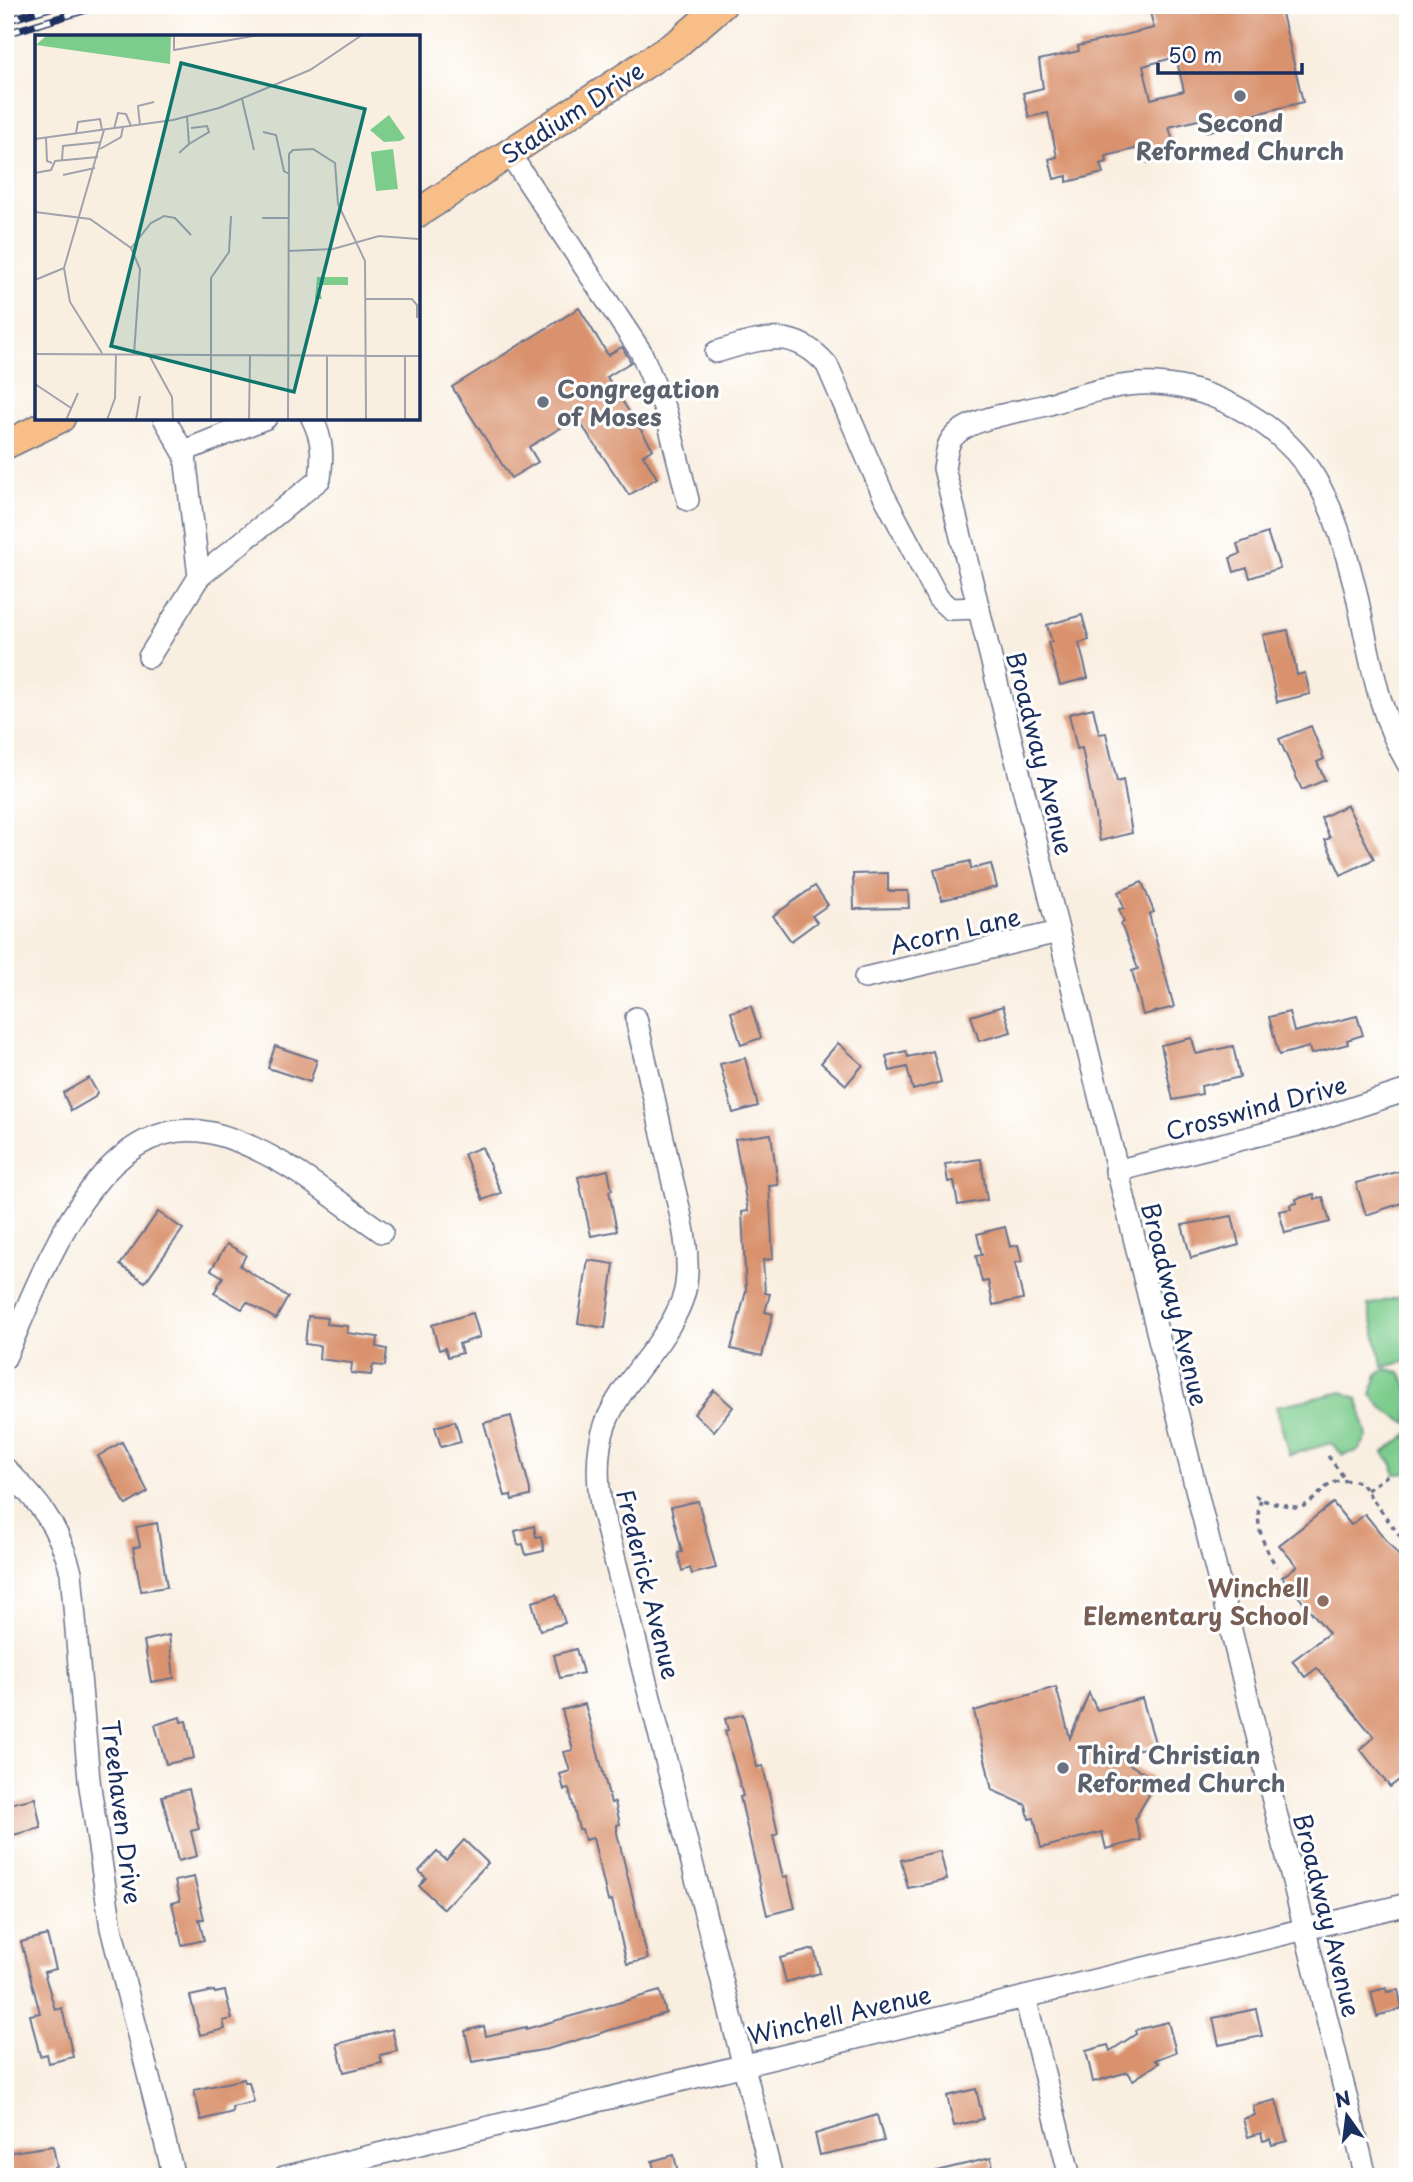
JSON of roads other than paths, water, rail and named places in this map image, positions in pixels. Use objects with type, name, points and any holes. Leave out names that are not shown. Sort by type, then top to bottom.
[{"type":"main road","name":"Stadium Drive","points":[[420,212],[679,42],[722,5]]},
{"type":"main road","points":[[5,444],[57,420]]},
{"type":"street","points":[[509,153],[641,352],[666,412],[688,500]]},
{"type":"street","points":[[716,352],[773,338],[791,339],[806,344],[817,353],[827,365],[882,492],[939,598],[950,609],[979,608]]},
{"type":"street","name":"Broadway Avenue","points":[[1366,2177],[944,468],[950,442],[958,433],[980,422],[1111,388],[1154,384],[1186,388],[1230,403],[1285,442],[1316,479],[1331,513],[1355,588],[1383,708],[1394,741],[1408,764]]},
{"type":"street","points":[[165,420],[184,452],[199,577]]},
{"type":"street","points":[[184,452],[262,420]]},
{"type":"street","points":[[149,657],[199,577],[320,479],[323,453],[320,434],[313,420]]},
{"type":"street","name":"Acorn Lane","points":[[864,978],[1058,932]]},
{"type":"street","name":"Frederick Avenue","points":[[636,1018],[684,1231],[686,1287],[669,1327],[618,1398],[603,1428],[597,1449],[597,1476],[604,1518],[772,2177]]},
{"type":"street","name":"Crosswind Drive","points":[[1116,1171],[1306,1124],[1408,1090]]},
{"type":"street","points":[[5,1358],[70,1218],[125,1154],[151,1138],[179,1131],[199,1131],[233,1140],[284,1165],[382,1232]]},
{"type":"street","name":"Treehaven Drive","points":[[5,1468],[51,1518],[63,1541],[71,1572],[89,1780],[111,1928],[174,2177]]},
{"type":"street","name":"Winchell Avenue","points":[[290,2176],[1408,1904]]},
{"type":"street","points":[[1025,1997],[1070,2177]]},
{"type":"railway","points":[[5,21],[59,5]]},
{"type":"railway","points":[[5,34],[102,5]]},
{"type":"place","name":"Second Reformed Church","points":[[1240,96]]},
{"type":"place","name":"Congregation of Moses","points":[[543,402]]},
{"type":"place","name":"Winchell Elementary School","points":[[1323,1601]]},
{"type":"place","name":"Third Christian Reformed Church","points":[[1063,1768]]}]
